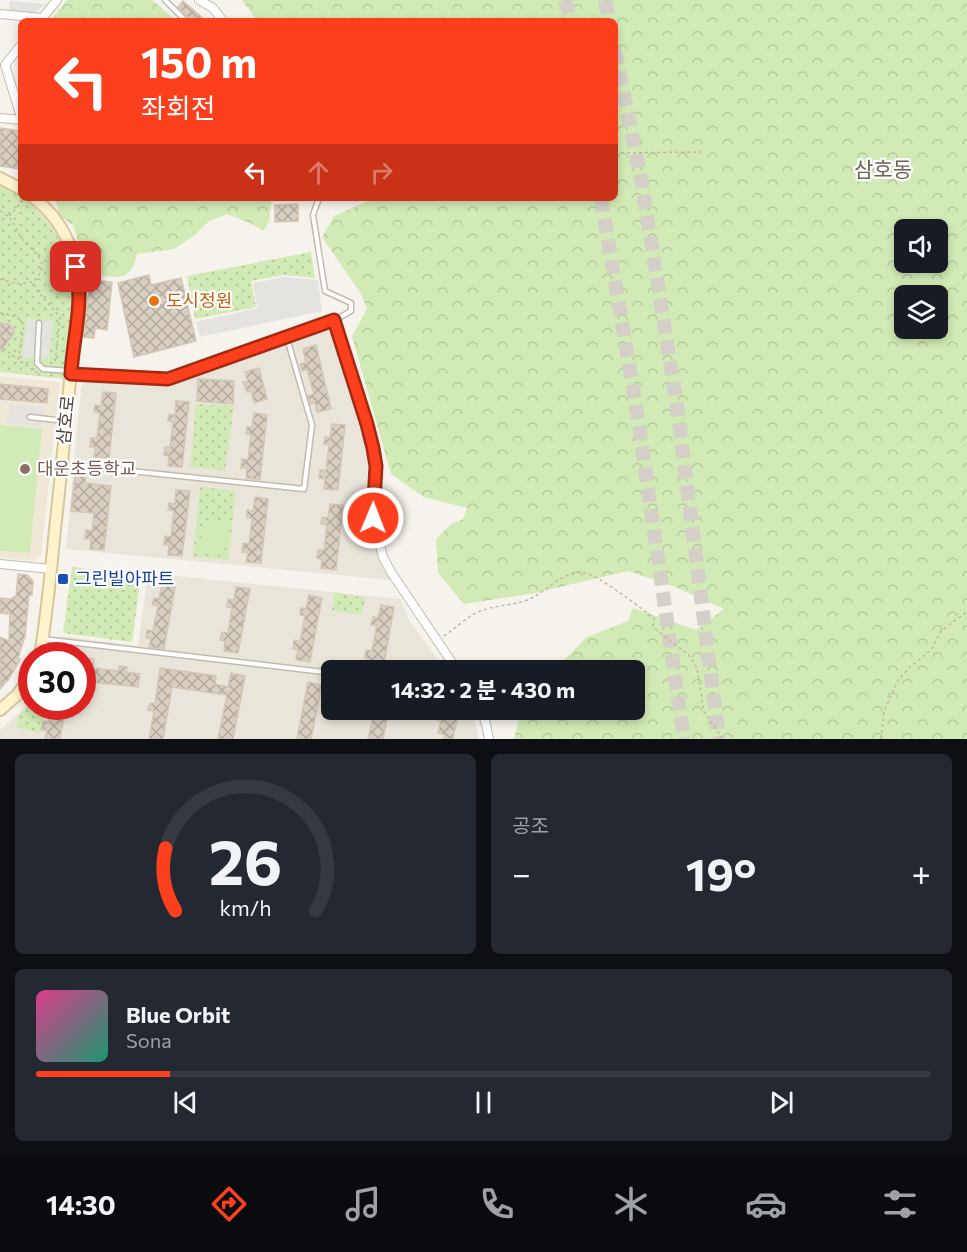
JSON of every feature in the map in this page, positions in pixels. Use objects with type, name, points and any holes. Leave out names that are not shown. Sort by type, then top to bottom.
[{"type":"street","points":[[43,18],[57,0]]},
{"type":"street","points":[[199,0],[213,8],[221,18]]},
{"type":"street","points":[[0,14],[27,18]]},
{"type":"street","points":[[18,48],[3,65],[18,110]]},
{"type":"street","points":[[0,118],[18,119]]},
{"type":"street","points":[[0,178],[18,187]]},
{"type":"street","name":"삼호로","points":[[37,201],[65,233],[79,280],[77,333],[42,642]]},
{"type":"street","points":[[71,373],[168,379],[334,320],[373,448],[376,466],[373,518],[383,557],[391,573],[450,660]]},
{"type":"street","points":[[0,564],[51,569]]},
{"type":"street","points":[[0,710],[18,694]]},
{"type":"street","points":[[485,720],[489,739]]},
{"type":"lane","points":[[165,0],[183,18]]},
{"type":"lane","points":[[318,201],[313,214],[325,291],[351,303],[351,310],[334,320]]},
{"type":"lane","points":[[39,324],[35,360],[43,369],[71,373]]},
{"type":"lane","points":[[62,464],[304,489],[312,425],[287,337]]},
{"type":"lane","points":[[30,417],[66,421]]},
{"type":"lane","points":[[43,639],[321,672]]},
{"type":"path","points":[[618,153],[701,152]]},
{"type":"path","points":[[9,216],[22,201]]},
{"type":"path","points":[[0,211],[9,216],[20,236],[34,250],[42,264],[40,275],[33,282],[17,284],[0,279]]},
{"type":"path","points":[[3,348],[35,373],[54,375],[60,317],[38,292],[33,282]]},
{"type":"path","points":[[0,313],[16,317],[24,326],[18,360]]},
{"type":"path","points":[[437,641],[474,614],[494,606],[516,604],[532,598],[576,572],[588,573],[654,618],[652,625],[655,629],[689,655],[697,668],[704,712],[723,739]]},
{"type":"path","points":[[881,739],[884,712],[898,680],[910,666],[931,650],[941,630],[967,612]]},
{"type":"shaded area","points":[[10,1],[46,4],[35,13],[9,11]]},
{"type":"shaded area","points":[[284,277],[318,280],[322,311],[200,337],[196,322],[257,308],[253,283]]},
{"type":"shaded area","points":[[27,319],[53,321],[49,359],[22,358]]},
{"type":"shaded area","points":[[327,330],[336,335],[361,422],[368,451],[367,505],[374,543],[391,580],[66,549],[81,387],[86,379],[169,383]]},
{"type":"shaded area","name":"대운초등학교","points":[[0,376],[60,382],[41,555],[34,561],[0,558]]},
{"type":"shaded area","points":[[10,404],[45,408],[42,427],[7,423]]},
{"type":"shaded area","points":[[148,573],[400,599],[410,622],[438,660],[321,660],[321,720],[474,720],[479,739],[0,739],[0,730],[18,714],[18,720],[96,720],[96,642],[59,642],[61,636],[138,646]]},
{"type":"green space","points":[[67,0],[152,0],[173,18],[52,18]]},
{"type":"green space","points":[[242,0],[967,0],[967,739],[514,739],[519,720],[645,720],[645,660],[562,660],[587,637],[628,621],[633,608],[696,630],[724,609],[673,586],[628,571],[530,594],[464,604],[438,573],[436,539],[450,525],[463,519],[467,508],[424,497],[391,474],[352,336],[367,309],[361,294],[322,237],[334,216],[368,201],[618,201],[618,18],[255,18]]},
{"type":"green space","points":[[0,184],[18,195],[18,201],[26,201],[36,209],[55,231],[68,258],[74,286],[74,299],[73,326],[65,379],[0,372]]},
{"type":"green space","points":[[56,201],[272,201],[269,222],[263,231],[227,214],[208,222],[195,235],[174,249],[137,254],[130,271],[119,277],[88,273],[73,225],[60,216]]},
{"type":"green space","points":[[311,252],[315,278],[284,275],[251,281],[256,307],[195,319],[187,276]]},
{"type":"green space","points":[[196,404],[234,406],[225,471],[190,467]]},
{"type":"green space","points":[[0,425],[42,429],[30,553],[0,551]]},
{"type":"green space","points":[[200,487],[236,491],[228,560],[193,557]],"holes":[[[203,521],[228,524],[224,555],[199,553]]]},
{"type":"green space","points":[[203,521],[228,524],[225,556],[199,553]]},
{"type":"green space","points":[[72,567],[141,576],[132,642],[63,633]]},
{"type":"green space","points":[[335,592],[365,598],[362,615],[332,610]]},
{"type":"green space","points":[[18,719],[42,720],[40,733],[16,727]]},
{"type":"building","points":[[183,1],[203,18],[189,18],[178,7]]},
{"type":"building","points":[[0,128],[18,131],[18,169],[0,166]]},
{"type":"building","points":[[298,204],[298,221],[275,222],[275,205]]},
{"type":"building","name":"도시정원","points":[[149,275],[151,285],[181,278],[196,341],[134,357],[118,283]]},
{"type":"building","points":[[90,280],[112,282],[107,330],[95,328],[94,338],[83,337]]},
{"type":"building","points":[[0,323],[9,324],[14,333],[0,351]]},
{"type":"building","points":[[316,345],[331,409],[317,412],[315,403],[310,404],[308,396],[314,394],[307,369],[302,371],[300,364],[306,362],[303,349]]},
{"type":"building","points":[[259,368],[267,399],[254,403],[251,391],[247,392],[243,382],[248,382],[245,372]]},
{"type":"building","points":[[198,379],[234,381],[233,404],[197,401]]},
{"type":"building","points":[[0,384],[48,389],[47,403],[0,399]]},
{"type":"building","points":[[103,392],[116,393],[109,458],[94,457],[95,447],[90,447],[91,438],[97,438],[100,413],[94,412],[95,405],[101,406]]},
{"type":"building","points":[[176,401],[189,402],[182,467],[168,466],[169,456],[164,455],[165,447],[170,447],[173,422],[168,421],[169,414],[175,415]]},
{"type":"building","points":[[254,413],[267,415],[260,480],[246,478],[247,468],[241,468],[242,459],[248,460],[251,434],[246,434],[247,427],[252,427]]},
{"type":"building","points":[[332,424],[345,425],[338,490],[324,489],[325,479],[319,478],[320,470],[326,470],[329,445],[324,444],[325,437],[330,438]]},
{"type":"building","points":[[75,475],[86,476],[85,483],[111,486],[104,550],[90,549],[91,539],[85,539],[86,530],[92,531],[94,513],[71,511]]},
{"type":"building","points":[[176,490],[190,491],[182,556],[168,555],[169,545],[164,545],[165,536],[171,537],[174,511],[168,510],[169,503],[175,504]]},
{"type":"building","points":[[255,497],[268,499],[261,563],[246,562],[248,552],[242,552],[243,543],[249,544],[252,518],[247,518],[247,510],[253,511]]},
{"type":"building","points":[[330,504],[343,505],[336,570],[321,568],[322,559],[317,558],[318,550],[324,550],[327,525],[321,524],[322,517],[328,518]]},
{"type":"building","points":[[18,574],[27,575],[33,581],[32,595],[29,595],[25,636],[23,642],[18,642],[18,663],[0,689],[0,637],[9,641],[10,614],[0,613],[0,598],[13,599],[16,597]]},
{"type":"building","points":[[162,585],[175,587],[164,649],[149,647],[151,639],[146,638],[147,630],[153,631],[158,606],[152,605],[154,598],[159,599]]},
{"type":"building","points":[[236,587],[250,589],[238,653],[224,651],[225,641],[220,640],[222,632],[228,633],[232,608],[227,607],[228,599],[234,600]]},
{"type":"building","points":[[309,595],[322,598],[310,662],[296,660],[298,650],[293,649],[294,640],[300,642],[305,616],[300,615],[301,608],[306,609]]},
{"type":"building","points":[[381,605],[394,607],[385,660],[370,660],[365,658],[366,650],[372,651],[377,625],[371,625],[373,617],[378,618]]},
{"type":"building","points":[[119,666],[127,667],[126,672],[140,674],[138,687],[96,682],[96,668],[119,671]]},
{"type":"building","points":[[160,668],[216,676],[215,684],[228,687],[231,673],[245,676],[233,739],[218,739],[227,695],[172,687],[163,739],[149,739],[154,711],[148,710],[150,703],[155,704]]},
{"type":"building","points":[[308,682],[321,685],[311,739],[297,739]]},
{"type":"building","points":[[49,720],[63,720],[60,739],[45,739],[47,730],[41,730],[43,721],[49,722]]},
{"type":"building","points":[[372,720],[387,720],[383,739],[368,739]]},
{"type":"building","points":[[437,720],[457,720],[453,739],[444,739],[445,735],[438,733],[441,721]]},
{"type":"tunnel","points":[[565,0],[570,18]]},
{"type":"tunnel","points":[[605,0],[608,18]]},
{"type":"tunnel","points":[[618,66],[641,179],[676,399],[719,739]]},
{"type":"tunnel","points":[[602,201],[637,413],[684,739]]},
{"type":"place","name":"도시정원","points":[[154,301]]},
{"type":"place","name":"대운초등학교","points":[[25,469]]},
{"type":"place","name":"그린빌아파트","points":[[63,579]]},
{"type":"district","name":"삼호동","points":[[883,170]]},
{"type":"route","points":[[76,267],[79,280],[79,303],[71,374],[168,379],[334,320],[373,448],[376,466],[373,518]]}]
